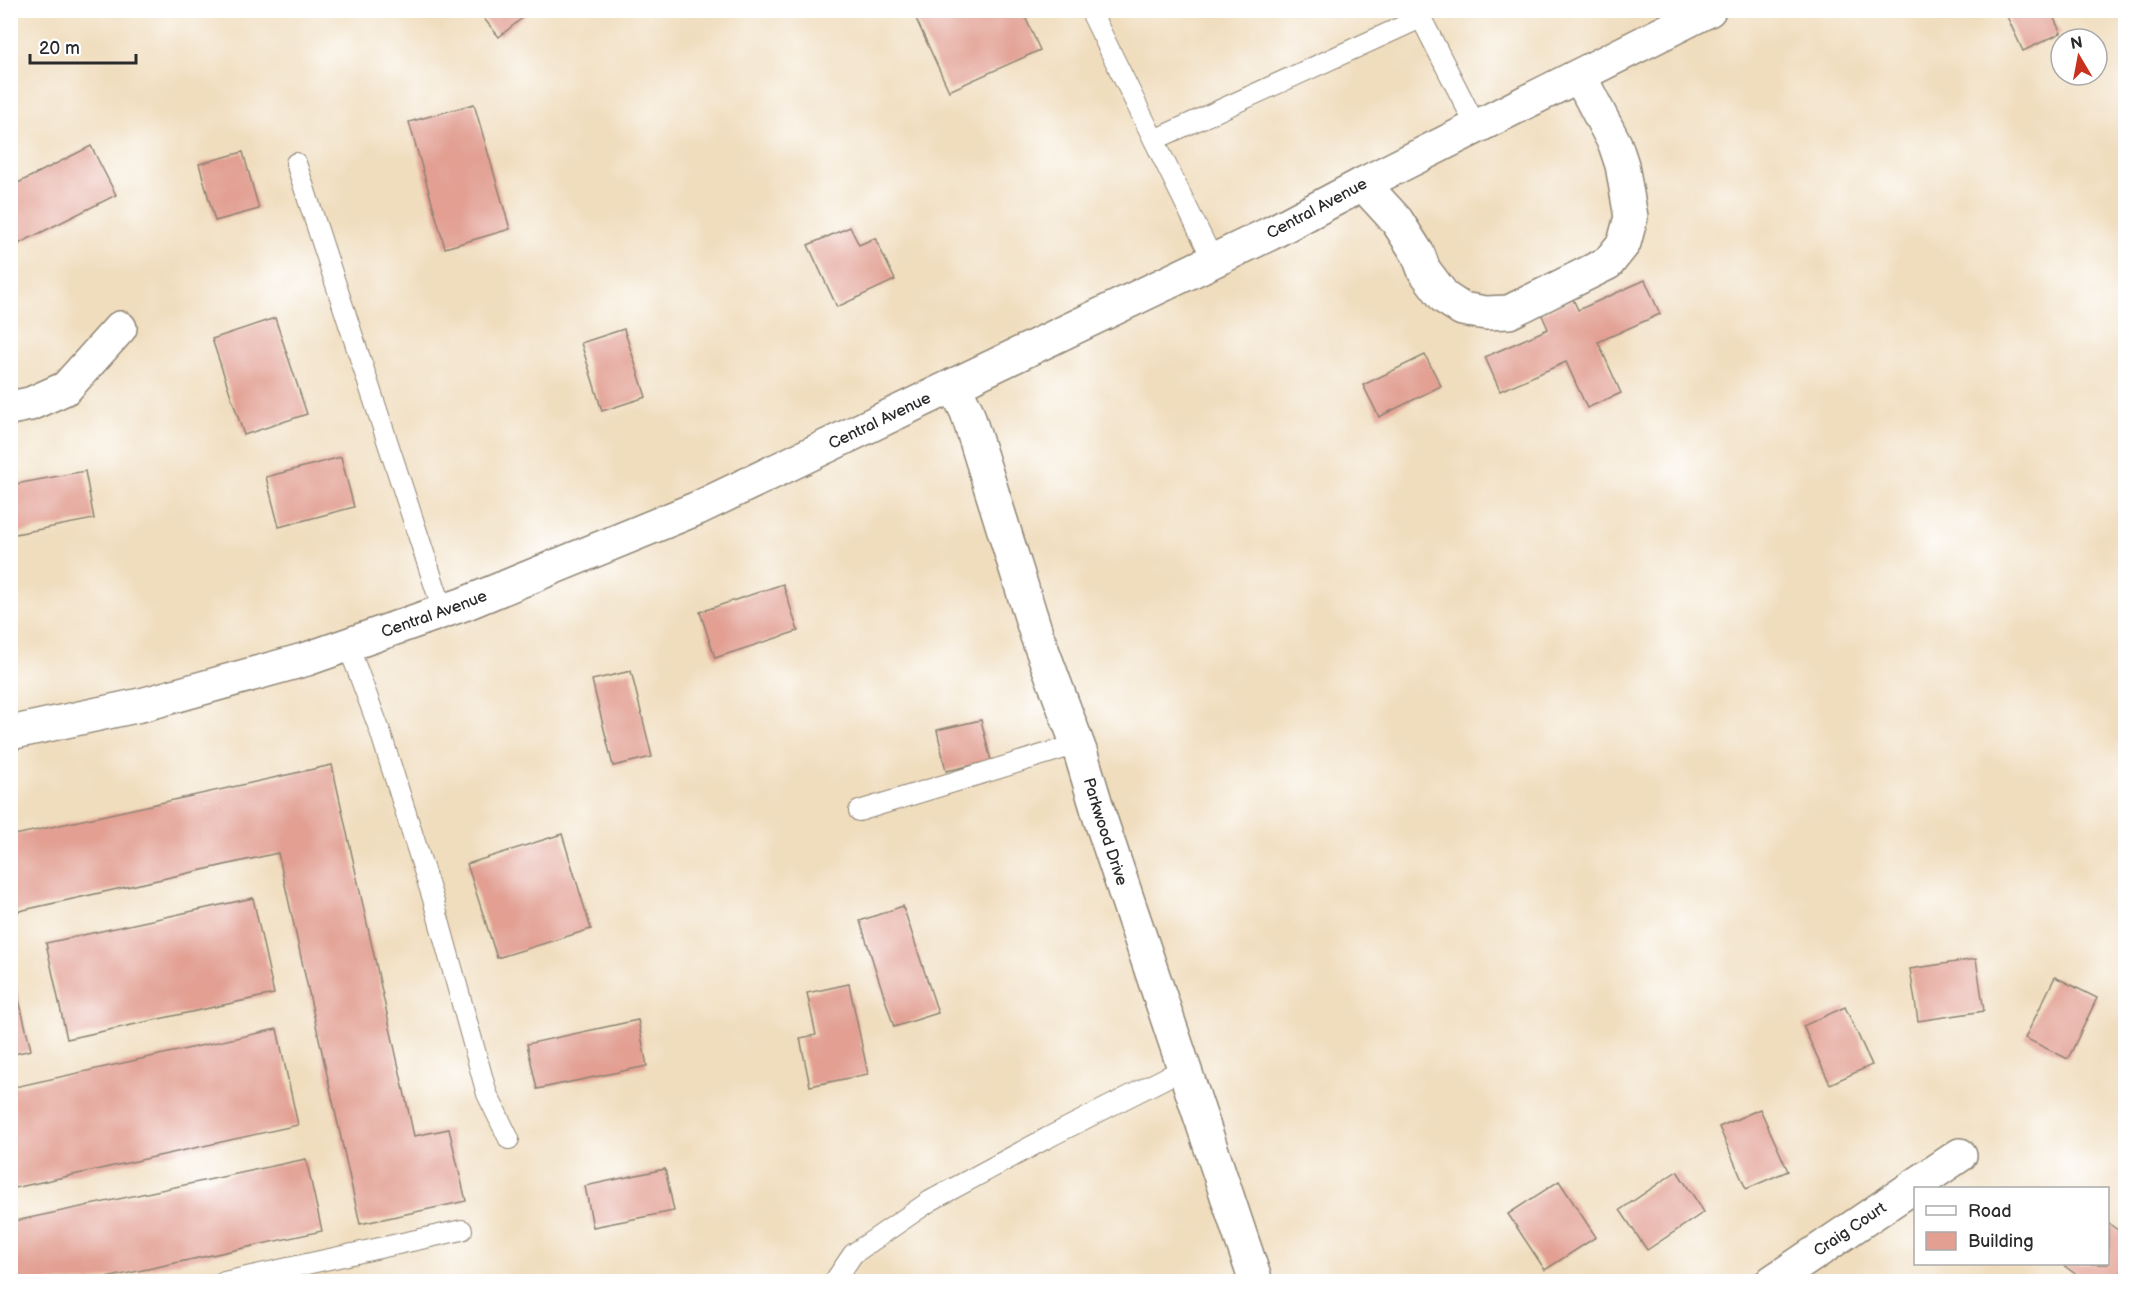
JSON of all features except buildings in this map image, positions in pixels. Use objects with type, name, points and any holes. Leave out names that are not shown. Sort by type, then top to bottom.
[{"type":"street","name":"Central Avenue","points":[[10,733],[145,704],[307,659],[443,611],[698,508],[1271,233],[1363,184],[1580,77],[1709,10]]},
{"type":"street","points":[[1363,184],[1396,221],[1418,254],[1424,270],[1445,298],[1462,309],[1486,313],[1509,312],[1608,263],[1624,243],[1631,217],[1622,165],[1615,144],[1580,77]]},
{"type":"street","points":[[10,408],[30,404],[66,388],[120,328]]},
{"type":"street","name":"Parkwood Drive","points":[[954,385],[967,412],[1037,636],[1078,744],[1100,818],[1256,1281]]},
{"type":"street","name":"Craig Court","points":[[1772,1281],[1960,1155]]},
{"type":"lane","points":[[1090,10],[1214,260]]},
{"type":"lane","points":[[1154,140],[1419,14],[1477,128]]},
{"type":"lane","points":[[296,163],[443,611]]},
{"type":"lane","points":[[348,645],[380,731],[433,899],[487,1094],[509,1139]]},
{"type":"lane","points":[[859,811],[1078,744]]},
{"type":"lane","points":[[834,1281],[853,1254],[930,1202],[1047,1138],[1185,1068]]},
{"type":"lane","points":[[224,1281],[462,1230]]}]
